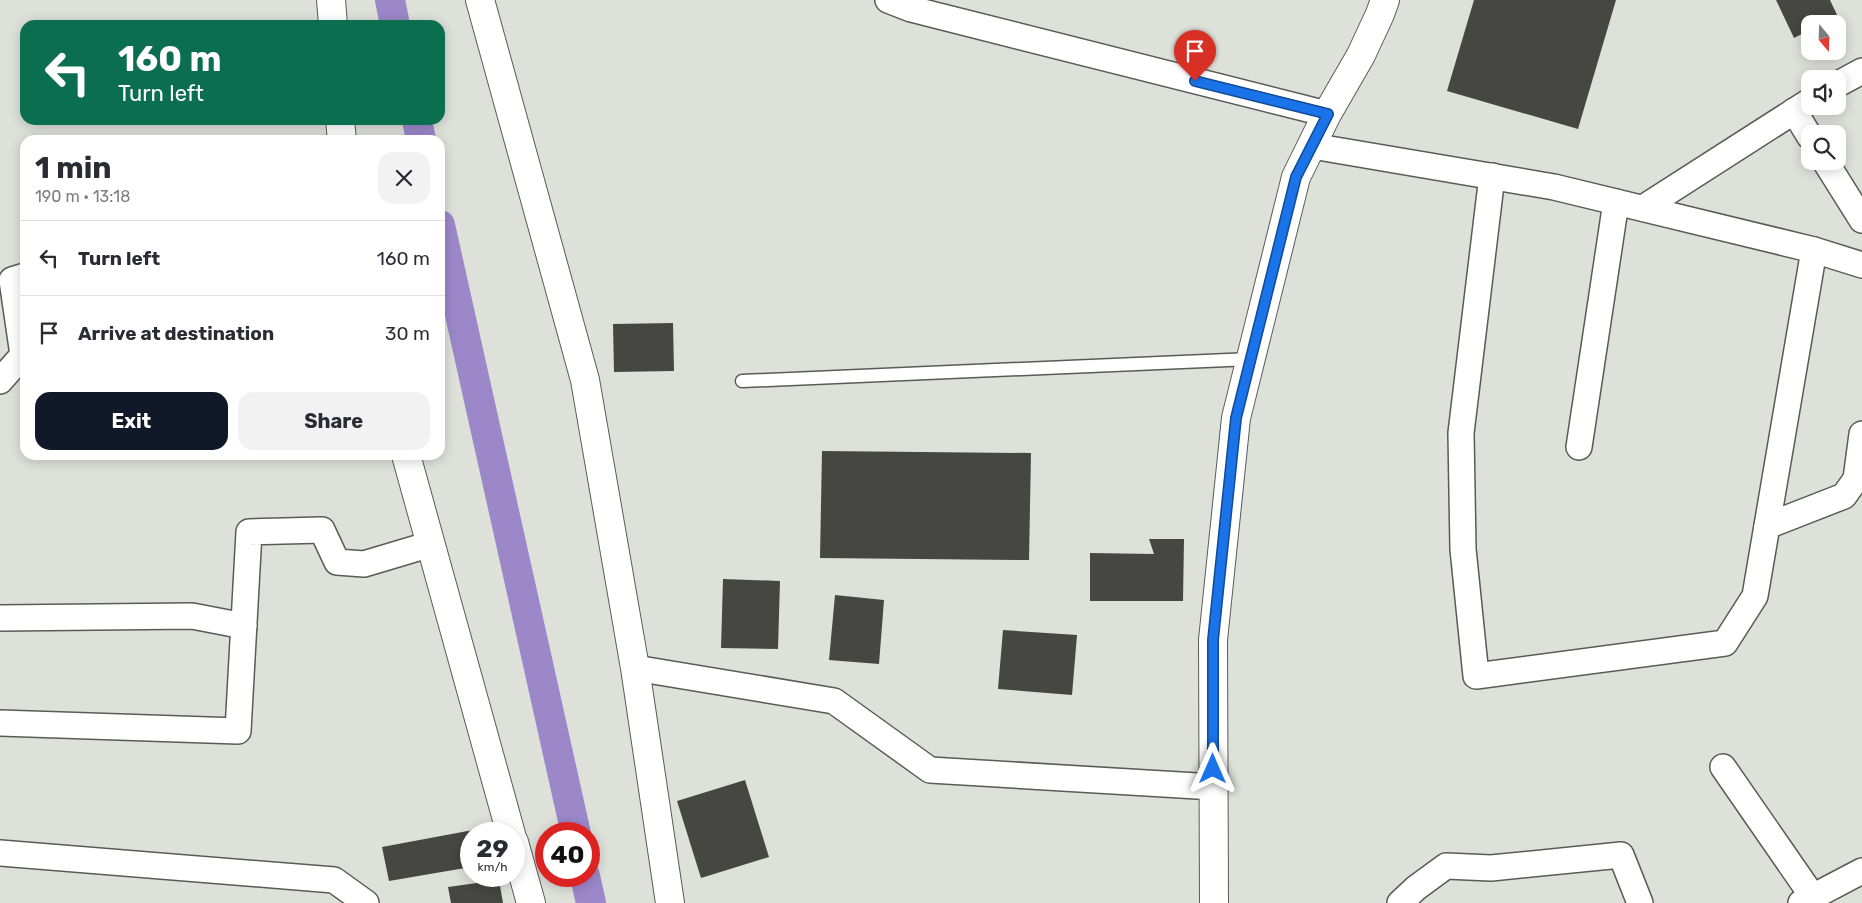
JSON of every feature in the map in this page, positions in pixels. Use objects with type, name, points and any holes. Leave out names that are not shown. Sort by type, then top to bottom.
[{"type":"street","points":[[331,0],[333,20]]},
{"type":"street","points":[[480,0],[585,380],[634,668],[670,903]]},
{"type":"street","points":[[888,0],[911,10],[1328,114]]},
{"type":"street","points":[[1214,903],[1213,640],[1236,418],[1296,177],[1361,55],[1385,0]]},
{"type":"street","points":[[1846,79],[1862,70]]},
{"type":"street","points":[[1643,208],[1801,107]]},
{"type":"street","points":[[1312,146],[1554,186],[1814,250],[1862,265]]},
{"type":"street","points":[[1831,170],[1862,220]]},
{"type":"street","points":[[1492,176],[1461,432],[1463,549],[1476,676],[1724,643],[1754,596],[1814,250]]},
{"type":"street","points":[[1579,448],[1616,202]]},
{"type":"street","points":[[20,278],[12,280],[20,335]]},
{"type":"street","points":[[0,381],[20,358]]},
{"type":"street","points":[[1767,526],[1844,496],[1856,479],[1862,434]]},
{"type":"street","points":[[407,460],[509,822]]},
{"type":"street","points":[[0,724],[238,731],[250,532],[322,530],[336,562],[364,564],[431,544]]},
{"type":"street","points":[[0,618],[192,616],[244,626]]},
{"type":"street","points":[[634,668],[834,701],[930,770],[1214,787]]},
{"type":"street","points":[[1722,767],[1807,900],[1862,871]]},
{"type":"street","points":[[0,854],[334,880],[366,903]]},
{"type":"street","points":[[1400,903],[1416,888],[1446,866],[1491,868],[1621,855],[1640,903]]},
{"type":"street","points":[[525,881],[531,903]]},
{"type":"lane","points":[[742,381],[1251,359]]},
{"type":"building","points":[[1474,0],[1616,0],[1578,129],[1447,91]]},
{"type":"building","points":[[1776,0],[1830,0],[1837,15],[1801,15],[1801,34],[1794,38]]},
{"type":"building","points":[[673,323],[674,371],[614,372],[613,324]]},
{"type":"building","points":[[822,451],[1031,453],[1029,560],[820,558]]},
{"type":"building","points":[[1149,539],[1184,539],[1183,601],[1090,601],[1090,553],[1154,554]]},
{"type":"building","points":[[723,579],[780,581],[778,649],[721,648]]},
{"type":"building","points":[[835,595],[884,600],[879,664],[829,660]]},
{"type":"building","points":[[1003,630],[1077,635],[1072,695],[998,689]]},
{"type":"building","points":[[745,780],[769,857],[701,878],[677,801]]},
{"type":"building","points":[[460,832],[460,869],[389,881],[382,847]]},
{"type":"building","points":[[460,885],[460,887],[500,887],[503,903],[451,903],[448,887]]},
{"type":"waterway","points":[[390,0],[394,20]]},
{"type":"waterway","points":[[418,125],[420,135]]},
{"type":"waterway","points":[[445,247],[573,822]]},
{"type":"waterway","points":[[587,887],[591,903]]},
{"type":"route","points":[[1195,81],[1328,114],[1296,177],[1236,418],[1213,640],[1213,769]]}]
